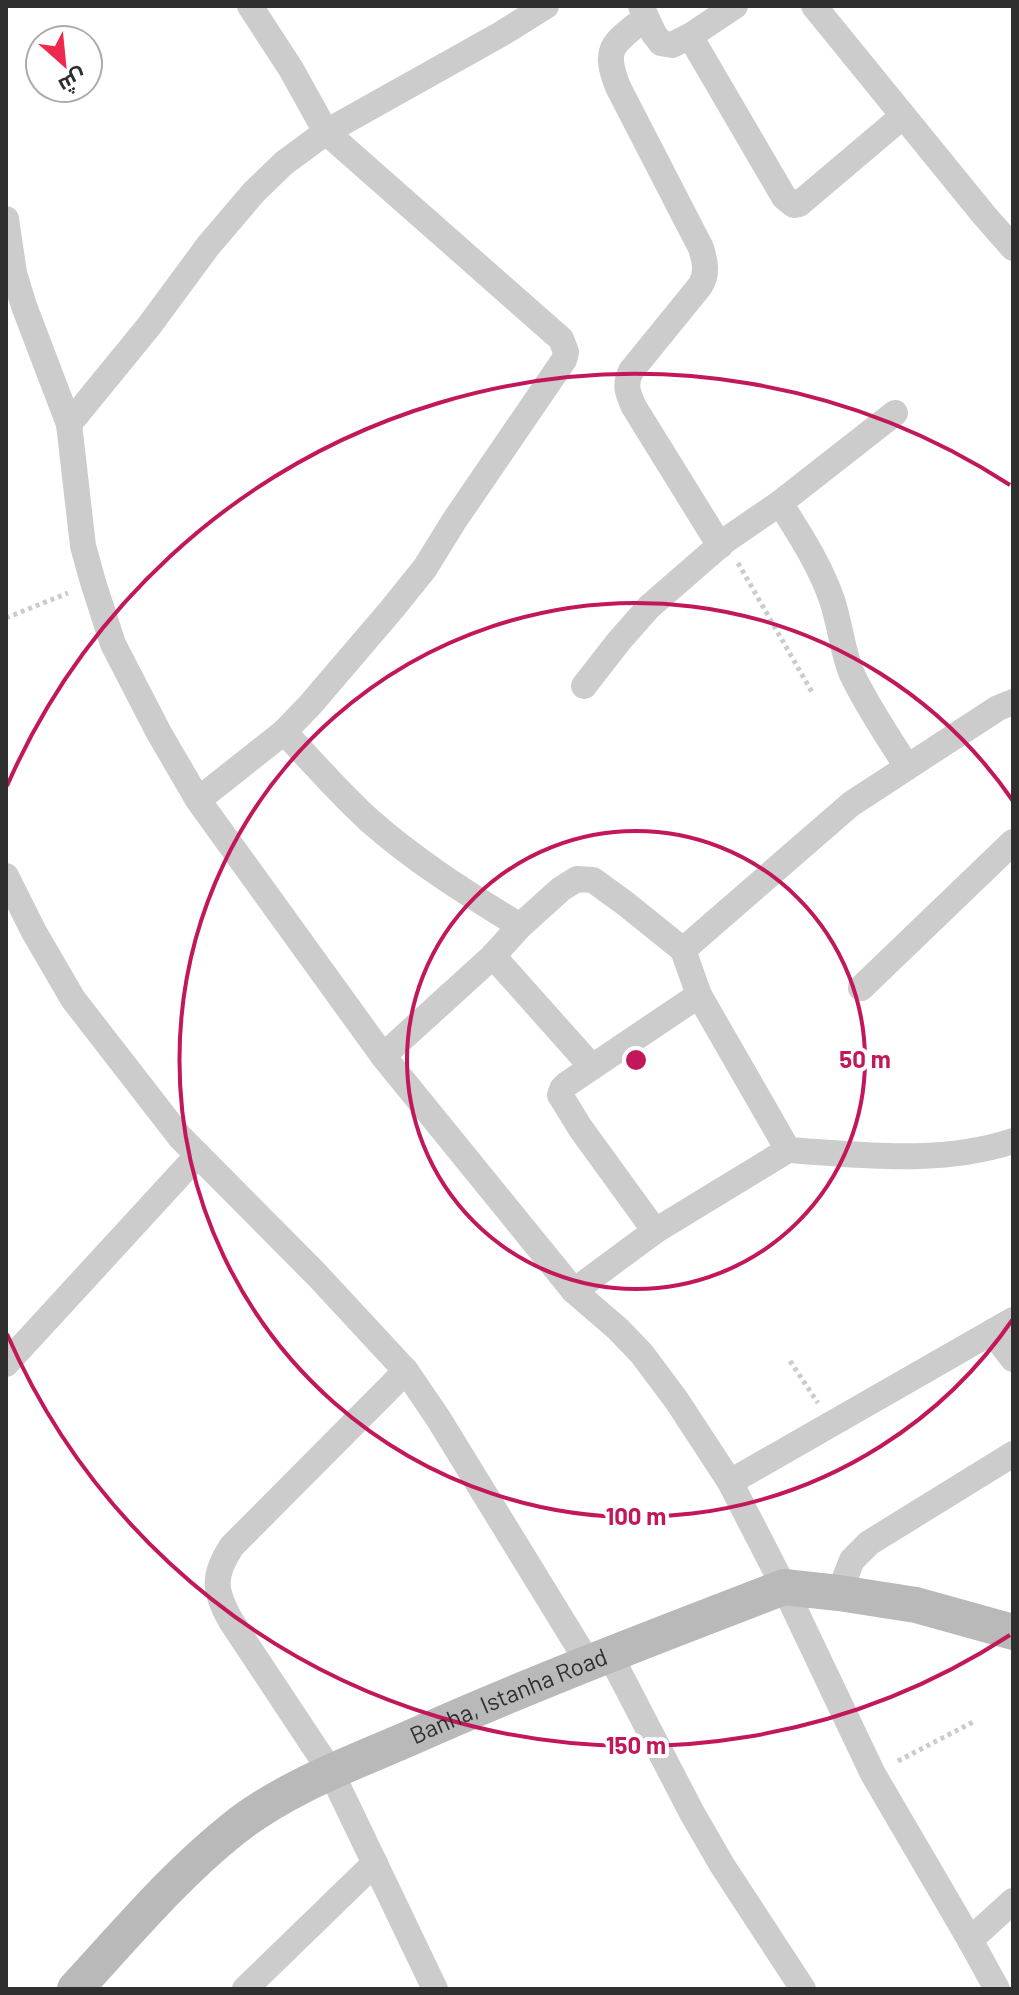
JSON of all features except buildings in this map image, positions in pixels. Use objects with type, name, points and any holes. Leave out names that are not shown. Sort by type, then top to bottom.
[{"type":"main road","name":"Banha, Istanha Road","points":[[75,1989],[198,1859],[235,1828],[277,1801],[331,1772],[444,1723],[771,1592],[839,1593],[916,1605],[1013,1632]]},
{"type":"street","points":[[198,800],[284,732],[324,691],[425,568],[564,360],[566,352],[561,339],[326,132],[291,69],[250,6]]},
{"type":"street","points":[[69,424],[149,326],[208,246],[254,192],[284,163],[326,132],[546,6]]},
{"type":"street","points":[[723,543],[627,392],[626,383],[631,371],[704,280],[705,258],[618,87],[609,59],[612,50],[644,12],[661,43],[672,45],[735,6]]},
{"type":"street","points":[[814,6],[1013,248]]},
{"type":"street","points":[[690,36],[784,197],[794,205],[903,116]]},
{"type":"street","points":[[6,219],[12,260],[24,306],[69,424],[83,546],[93,582],[113,644],[159,733],[198,800],[383,1056],[574,1291],[642,1354],[677,1401],[730,1482],[771,1592],[997,1989]]},
{"type":"street","points":[[584,686],[649,607],[723,543],[780,503],[895,413]]},
{"type":"street","points":[[780,503],[821,572],[832,599],[849,667],[907,767]]},
{"type":"street","points":[[683,950],[851,804],[998,708],[1013,702]]},
{"type":"street","points":[[284,732],[368,819],[394,841],[520,926]]},
{"type":"street","points":[[861,988],[1013,842]]},
{"type":"street","points":[[6,876],[73,999],[180,1137],[316,1274],[406,1371],[599,1660],[722,1865],[803,1989]]},
{"type":"street","points":[[383,1056],[568,883],[585,878],[593,880],[626,904],[683,950],[699,995],[788,1150]]},
{"type":"street","points":[[493,956],[592,1067]]},
{"type":"street","points":[[655,1231],[560,1095],[562,1089],[592,1067],[699,995]]},
{"type":"street","points":[[574,1291],[655,1231],[788,1150],[900,1157],[944,1155],[1013,1141]]},
{"type":"street","points":[[6,1364],[198,1155]]},
{"type":"street","points":[[730,1482],[1002,1326],[1013,1359]]},
{"type":"street","points":[[406,1371],[232,1546],[222,1560],[217,1586],[225,1611],[331,1772],[435,1989]]},
{"type":"street","points":[[839,1593],[852,1560],[869,1543],[1013,1454]]},
{"type":"street","points":[[245,1989],[375,1863]]},
{"type":"street","points":[[970,1940],[1013,1901]]},
{"type":"path","points":[[723,543],[813,694]]},
{"type":"path","points":[[6,618],[93,582]]},
{"type":"path","points":[[790,1361],[832,1424]]},
{"type":"path","points":[[873,1774],[975,1721]]}]
